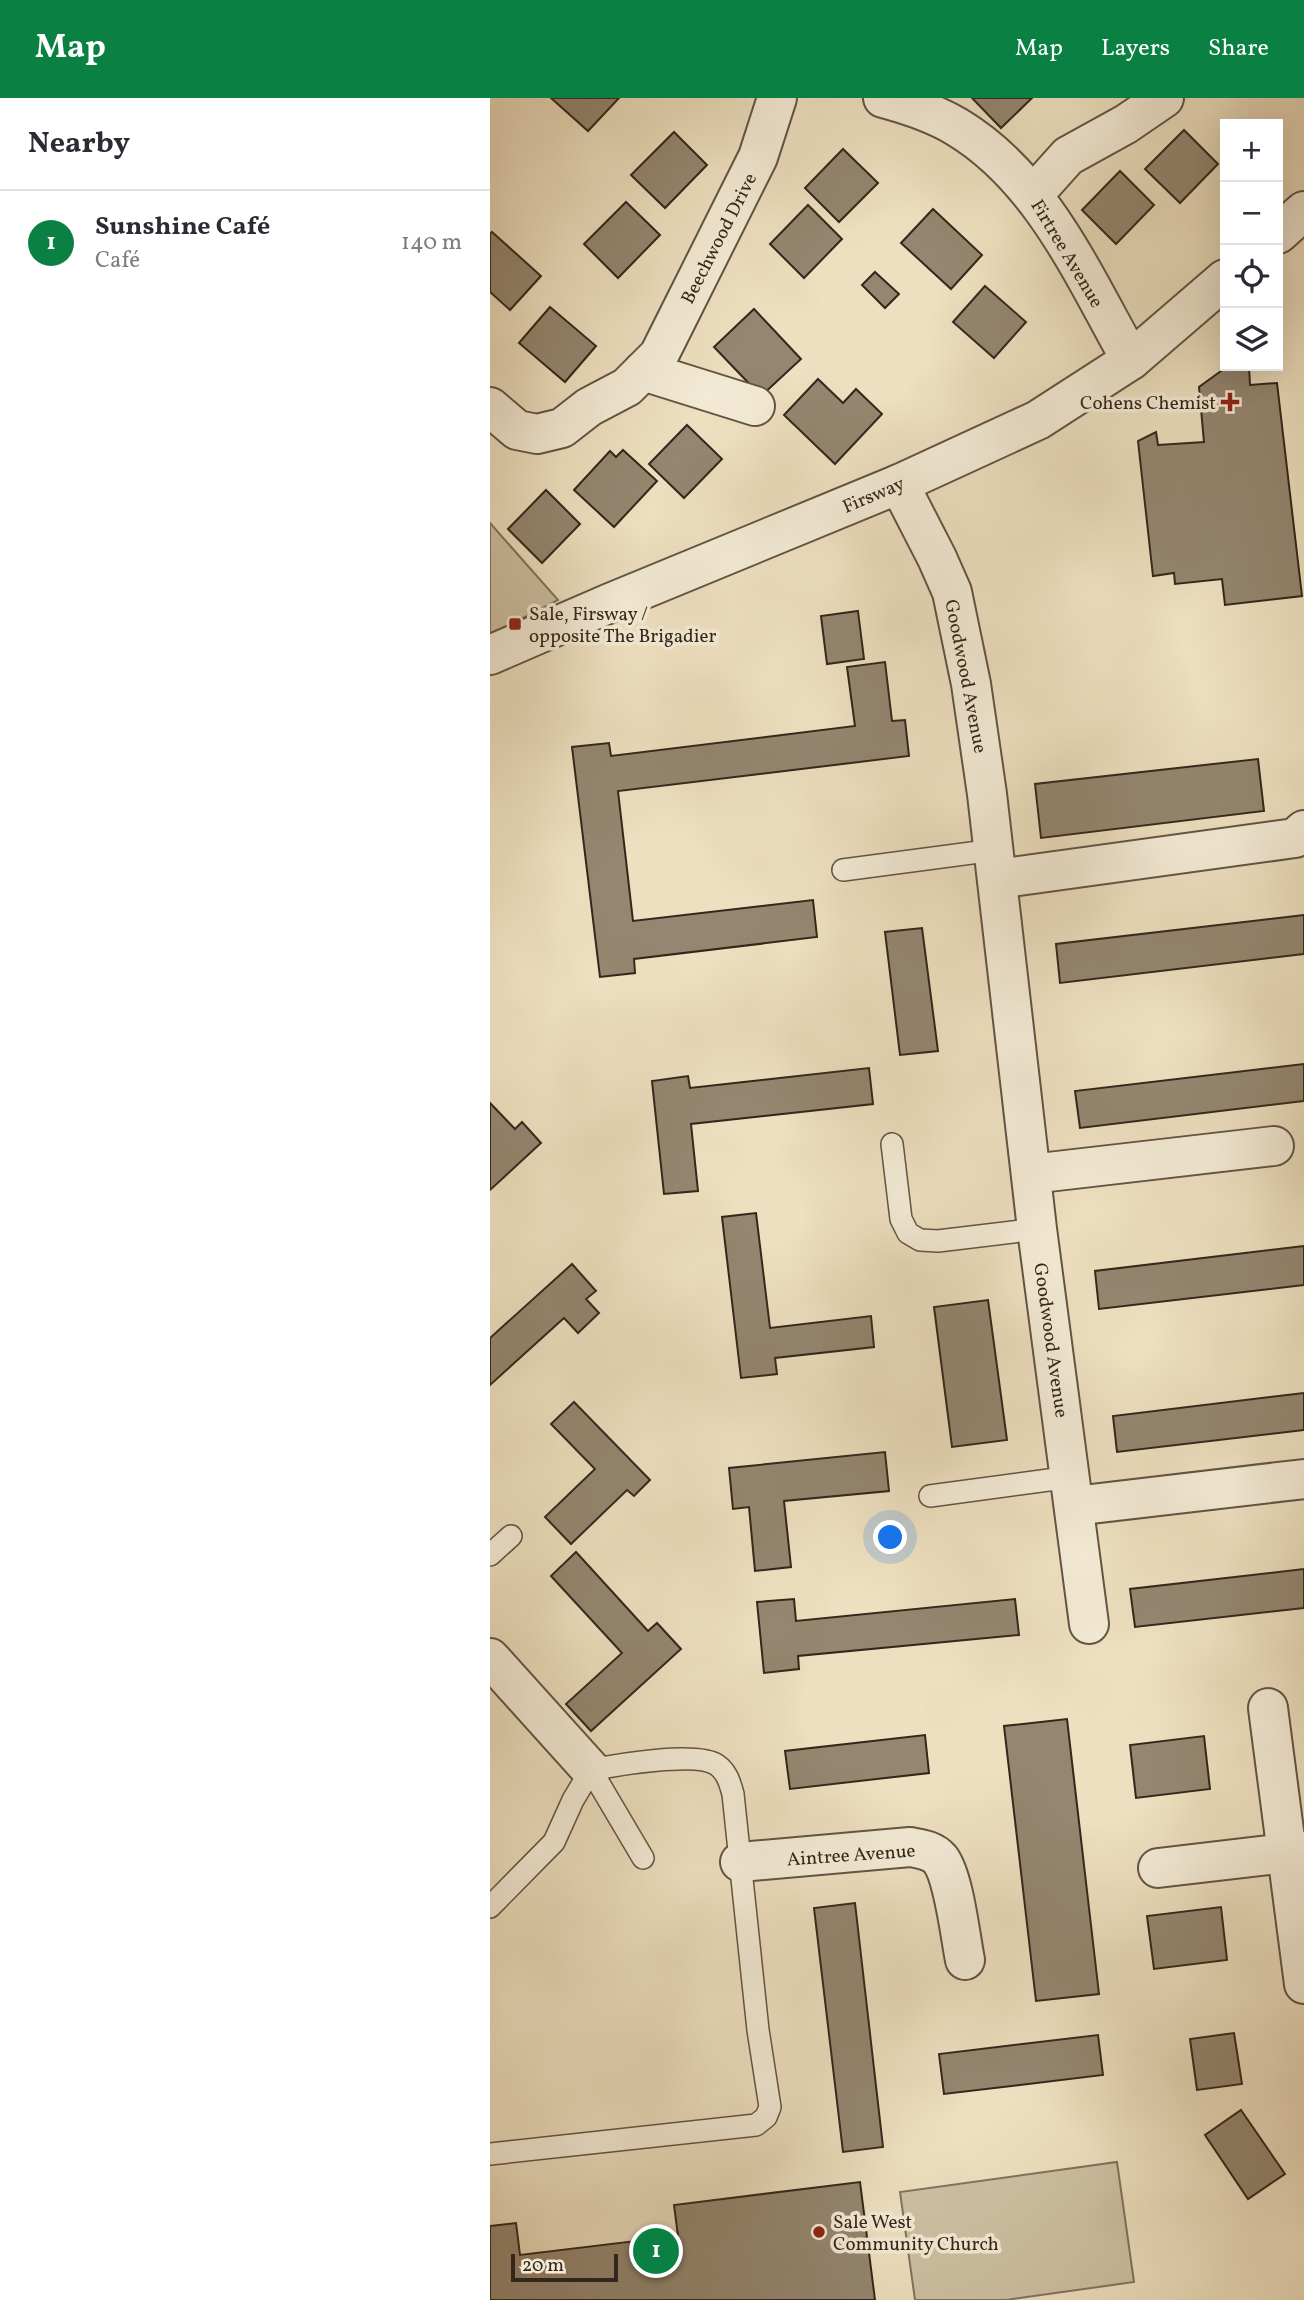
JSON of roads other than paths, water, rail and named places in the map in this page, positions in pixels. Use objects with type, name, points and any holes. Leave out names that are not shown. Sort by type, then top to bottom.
[{"type":"street","name":"Beechwood Drive","points":[[490,407],[517,430],[537,434],[562,428],[589,407],[627,387],[659,355],[758,158],[777,98]]},
{"type":"street","name":"Firtree Avenue","points":[[883,98],[918,108],[958,128],[994,155],[1033,195],[1068,248],[1131,360]]},
{"type":"street","points":[[1033,195],[1068,156],[1126,124],[1153,101]]},
{"type":"street","points":[[1283,230],[1304,211]]},
{"type":"street","name":"Firsway","points":[[490,655],[899,484],[1038,420],[1131,360],[1220,283]]},
{"type":"street","points":[[643,371],[755,406]]},
{"type":"street","name":"Goodwood Avenue","points":[[899,484],[952,592],[971,684],[995,864],[1037,1229],[1089,1624]]},
{"type":"street","points":[[995,864],[1295,838],[1304,830]]},
{"type":"street","points":[[1031,1174],[1274,1146]]},
{"type":"street","points":[[1072,1491],[1304,1479]]},
{"type":"street","points":[[490,1658],[590,1770]]},
{"type":"street","points":[[1268,1708],[1295,1852],[1304,1984]]},
{"type":"street","name":"Aintree Avenue","points":[[740,1862],[910,1847],[927,1850],[939,1858],[948,1874],[965,1960]]},
{"type":"street","points":[[1158,1868],[1295,1852]]},
{"type":"lane","points":[[843,870],[995,864]]},
{"type":"lane","points":[[892,1144],[901,1219],[908,1233],[920,1240],[938,1241],[1037,1229]]},
{"type":"lane","points":[[930,1496],[1072,1491]]},
{"type":"lane","points":[[490,1555],[511,1536]]},
{"type":"lane","points":[[490,2154],[756,2125],[766,2117],[770,2107],[758,2031],[733,1794],[728,1777],[718,1766],[687,1758],[590,1770]]},
{"type":"lane","points":[[590,1770],[643,1858]]},
{"type":"lane","points":[[490,1907],[554,1842],[590,1770]]},
{"type":"place","name":"Cohens Chemist","points":[[1230,402]]},
{"type":"place","name":"Sale, Firsway / opposite The Brigadier","points":[[515,624]]},
{"type":"place","name":"Sale West Community Church","points":[[819,2232]]},
{"type":"place","name":"Sunshine Café","points":[[656,2251]]}]
